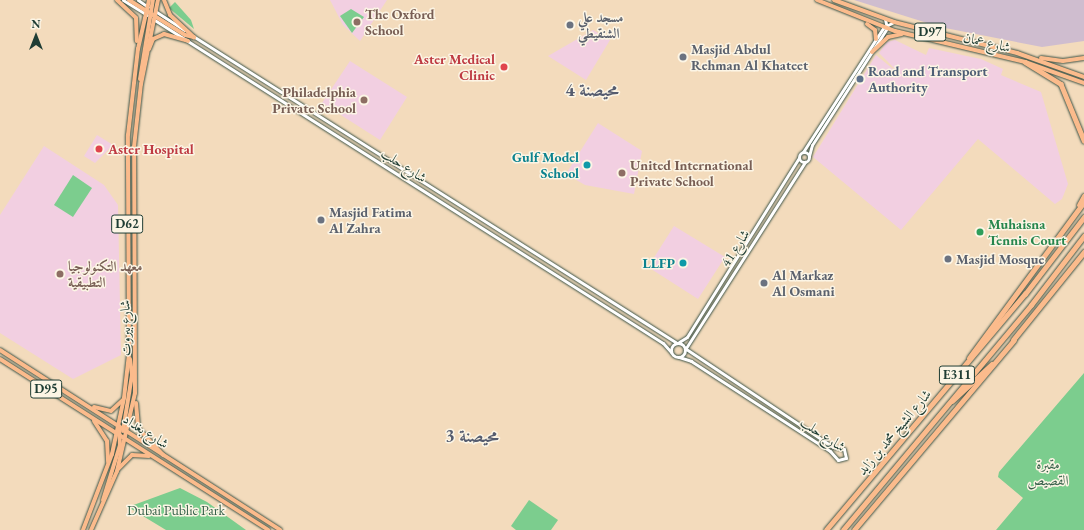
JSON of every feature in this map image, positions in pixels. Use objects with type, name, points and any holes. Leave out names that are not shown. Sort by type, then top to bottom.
[{"type":"highway","points":[[1025,62],[1061,84],[1084,140]]},
{"type":"highway","points":[[1075,212],[1084,196]]},
{"type":"highway","points":[[965,365],[980,339],[1084,202]]},
{"type":"highway","name":"شارع الشيخ محمد بن زايد","points":[[826,530],[965,365],[1084,217]]},
{"type":"highway","name":"شارع الشيخ محمد بن زايد","points":[[843,530],[951,401],[1084,236]]},
{"type":"highway","points":[[854,530],[1014,340],[1083,254]]},
{"type":"highway","points":[[951,401],[964,394],[1014,340]]},
{"type":"main road","points":[[118,0],[136,18],[138,49]]},
{"type":"main road","points":[[129,0],[185,35],[194,37]]},
{"type":"main road","name":"شارع بيروت","points":[[149,0],[150,13]]},
{"type":"main road","points":[[140,84],[153,0]]},
{"type":"main road","name":"شارع بيروت","points":[[121,428],[129,354],[127,164],[138,49],[150,13],[158,0]]},
{"type":"main road","points":[[164,0],[172,17],[194,37]]},
{"type":"main road","name":"شارع عمان","points":[[817,0],[853,16],[906,34],[1025,62],[1084,83]]},
{"type":"main road","name":"شارع عمان","points":[[834,0],[894,22],[1028,57],[1084,77]]},
{"type":"main road","points":[[853,16],[873,27],[876,39]]},
{"type":"main road","points":[[140,84],[155,37],[168,34],[188,41]]},
{"type":"main road","points":[[872,52],[888,36],[906,34]]},
{"type":"main road","points":[[1028,57],[1058,61],[1084,58]]},
{"type":"main road","name":"شارع بيروت","points":[[91,530],[117,471],[128,432],[135,393],[134,168],[140,84]]},
{"type":"main road","name":"شارع بغداد","points":[[0,350],[280,530]]},
{"type":"main road","points":[[101,510],[132,375],[129,354]]},
{"type":"main road","name":"شارع بغداد","points":[[0,359],[268,530]]},
{"type":"main road","points":[[52,384],[102,411],[113,410],[124,398]]},
{"type":"main road","points":[[135,393],[138,428],[163,455]]},
{"type":"main road","points":[[93,419],[107,441],[108,468]]},
{"type":"main road","points":[[121,428],[126,440]]},
{"type":"main road","points":[[83,530],[119,436]]},
{"type":"main road","points":[[117,471],[132,455],[152,457]]},
{"type":"street","name":"شارع حلب","points":[[123,0],[150,13],[188,41],[663,343],[671,352],[696,364],[830,451],[838,460],[846,458],[844,449],[833,447],[686,349],[678,342],[194,37]]},
{"type":"street","name":"شارع حلب","points":[[138,0],[150,13]]},
{"type":"street","points":[[885,19],[886,27],[872,52],[812,145],[809,156],[803,152],[876,39],[886,27],[894,22]]},
{"type":"street","name":"شارع 41","points":[[671,352],[678,342],[686,337],[803,152]]},
{"type":"street","name":"شارع 41","points":[[679,357],[686,349],[809,156]]},
{"type":"street","points":[[799,158],[805,162]]},
{"type":"shaded area","name":"The Oxford School","points":[[330,0],[387,0],[360,41],[343,25]]},
{"type":"shaded area","points":[[854,0],[1084,0],[1084,41],[1042,47],[940,27]]},
{"type":"shaded area","points":[[593,30],[610,40],[586,80],[548,56]]},
{"type":"shaded area","points":[[895,40],[926,55],[929,48],[981,59],[1003,69],[1001,75],[1041,92],[1068,184],[1062,199],[1055,204],[978,139],[901,230],[813,157],[876,55],[904,78],[879,53],[887,42]]},
{"type":"shaded area","name":"Philadelphia Private School","points":[[350,61],[407,97],[380,140],[322,103]]},
{"type":"shaded area","points":[[598,123],[642,151],[634,194],[585,185],[566,174]]},
{"type":"shaded area","name":"Aster Hospital","points":[[97,135],[113,145],[95,163],[84,156]]},
{"type":"shaded area","name":"معهد التكنولوجيا التطبيقية","points":[[44,146],[104,185],[118,205],[121,355],[73,379],[0,333],[0,215]]},
{"type":"shaded area","points":[[674,226],[725,257],[698,299],[648,267]]},
{"type":"green space","points":[[175,2],[191,20],[194,29],[169,8]]},
{"type":"green space","points":[[351,9],[364,17],[352,33],[340,16]]},
{"type":"green space","points":[[73,175],[92,188],[73,217],[54,205]]},
{"type":"green space","name":"مقبرة القصيص","points":[[1084,373],[1084,530],[996,530],[1023,498],[998,477],[999,472]]},
{"type":"green space","name":"Dubai Public Park","points":[[180,488],[207,502],[246,530],[166,530],[128,507]]},
{"type":"green space","points":[[529,500],[558,520],[551,530],[516,530],[511,526]]},
{"type":"place","name":"The Oxford School","points":[[357,22]]},
{"type":"place","name":"مسجد علي الشنقيطي","points":[[570,25]]},
{"type":"place","name":"Masjid Abdul Rehman Al Khateet","points":[[683,57]]},
{"type":"place","name":"Aster Medical Clinic","points":[[504,67]]},
{"type":"place","name":"Road and Transport Authority","points":[[860,79]]},
{"type":"place","name":"Philadelphia Private School","points":[[364,100]]},
{"type":"place","name":"Aster Hospital","points":[[99,149]]},
{"type":"place","name":"Gulf Model School","points":[[587,165]]},
{"type":"place","name":"United International Private School","points":[[622,173]]},
{"type":"place","name":"Masjid Fatima Al Zahra","points":[[321,220]]},
{"type":"place","name":"Muhaisna Tennis Court","points":[[980,232]]},
{"type":"place","name":"Masjid Mosque","points":[[948,259]]},
{"type":"place","name":"LLFP","points":[[683,263]]},
{"type":"place","name":"معهد التكنولوجيا التطبيقية","points":[[60,274]]},
{"type":"place","name":"Al Markaz Al Osmani","points":[[764,283]]},
{"type":"district","name":"محيصنة 4","points":[[592,90]]},
{"type":"district","name":"محيصنة 3","points":[[472,436]]}]
